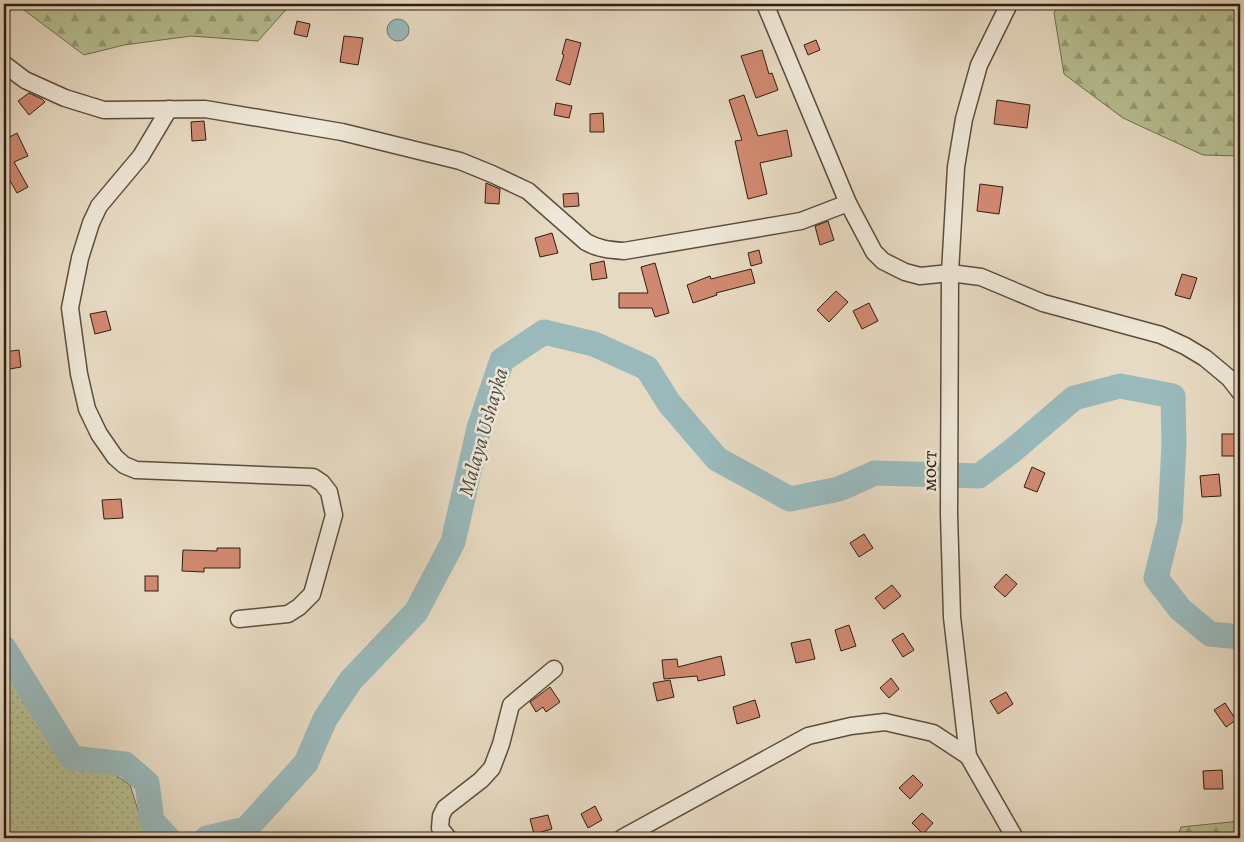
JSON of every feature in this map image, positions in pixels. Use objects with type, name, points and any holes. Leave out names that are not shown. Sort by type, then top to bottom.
[{"type":"street","points":[[765,4],[848,203],[874,252],[883,261],[905,272],[920,276],[950,273],[982,277],[1043,303],[1161,335],[1205,358],[1229,378],[1240,392]]},
{"type":"street","name":"мост","points":[[968,756],[952,617],[949,514],[950,273],[956,167],[964,119],[979,65],[1009,4]]},
{"type":"street","points":[[4,64],[25,80],[65,98],[104,110],[205,109],[342,132],[460,161],[528,191],[586,242],[605,250],[624,251],[801,221],[848,203]]},
{"type":"street","points":[[169,109],[141,156],[99,206],[91,223],[78,267],[70,308],[71,318],[79,374],[87,409],[115,457],[124,465],[136,470],[312,477],[322,483],[329,492],[334,515],[312,594],[299,608],[288,614],[238,620]]},
{"type":"street","points":[[448,838],[440,828],[441,816],[445,808],[481,780],[492,768],[501,744],[511,705],[554,669]]},
{"type":"street","points":[[622,838],[808,736],[852,726],[885,722],[933,734],[968,756],[1015,838]]},
{"type":"green space","points":[[16,4],[291,4],[258,41],[191,36],[124,45],[84,55]]},
{"type":"green space","points":[[1059,4],[1240,4],[1240,156],[1203,155],[1123,118],[1064,74],[1054,13]]},
{"type":"green space","points":[[4,666],[68,768],[110,771],[130,785],[147,838],[15,838],[4,833]]},
{"type":"green space","points":[[1240,821],[1240,838],[1177,838],[1181,827]]},
{"type":"water","points":[[398,19],[408,26],[409,30],[402,40],[398,41],[388,34],[387,30],[394,20]]},
{"type":"building","points":[[297,21],[310,24],[307,37],[294,34]]},
{"type":"building","points":[[344,36],[363,38],[358,65],[340,62]]},
{"type":"building","points":[[566,39],[581,43],[570,85],[556,80],[564,55],[562,54]]},
{"type":"building","points":[[816,40],[820,50],[808,55],[804,45]]},
{"type":"building","points":[[762,50],[769,74],[772,73],[778,90],[756,98],[741,56]]},
{"type":"building","points":[[29,93],[45,102],[29,115],[18,101]]},
{"type":"building","points":[[744,95],[758,136],[787,130],[792,156],[760,163],[767,194],[748,199],[735,141],[742,140],[729,100]]},
{"type":"building","points":[[997,100],[1030,105],[1027,128],[994,124]]},
{"type":"building","points":[[556,103],[572,106],[569,118],[554,115]]},
{"type":"building","points":[[603,113],[604,132],[590,132],[590,114]]},
{"type":"building","points":[[204,121],[206,140],[192,141],[191,122]]},
{"type":"building","points":[[17,133],[28,156],[14,162],[28,187],[17,193],[4,170],[4,140]]},
{"type":"building","points":[[486,183],[500,189],[499,204],[485,203]]},
{"type":"building","points":[[980,184],[1003,187],[999,214],[977,211]]},
{"type":"building","points":[[578,193],[579,206],[564,207],[563,194]]},
{"type":"building","points":[[828,221],[834,240],[820,245],[815,226]]},
{"type":"building","points":[[552,233],[558,253],[540,257],[535,238]]},
{"type":"building","points":[[759,250],[762,263],[751,266],[748,253]]},
{"type":"building","points":[[604,261],[607,278],[592,280],[590,264]]},
{"type":"building","points":[[655,263],[669,313],[655,317],[652,308],[619,308],[619,293],[648,293],[641,267]]},
{"type":"building","points":[[751,269],[755,283],[716,293],[717,295],[693,303],[687,285],[710,276],[711,279]]},
{"type":"building","points":[[1182,274],[1197,278],[1190,299],[1175,295]]},
{"type":"building","points":[[836,291],[848,302],[829,322],[817,310]]},
{"type":"building","points":[[869,303],[878,321],[862,329],[853,311]]},
{"type":"building","points":[[106,311],[111,330],[95,334],[90,314]]},
{"type":"building","points":[[19,350],[21,367],[4,370],[4,352]]},
{"type":"building","points":[[1222,434],[1240,434],[1240,456],[1222,456]]},
{"type":"building","points":[[1032,467],[1045,473],[1037,492],[1024,487]]},
{"type":"building","points":[[1219,474],[1221,496],[1202,497],[1200,476]]},
{"type":"building","points":[[121,499],[123,518],[104,519],[102,500]]},
{"type":"building","points":[[864,534],[873,548],[859,557],[850,543]]},
{"type":"building","points":[[217,548],[240,548],[240,568],[204,568],[204,572],[182,571],[183,550],[217,551]]},
{"type":"building","points":[[1006,574],[1017,584],[1005,597],[994,587]]},
{"type":"building","points":[[145,576],[158,576],[158,591],[145,591]]},
{"type":"building","points":[[892,585],[901,596],[884,609],[875,598]]},
{"type":"building","points":[[849,625],[856,646],[841,651],[835,630]]},
{"type":"building","points":[[903,633],[914,650],[903,657],[892,640]]},
{"type":"building","points":[[810,639],[815,659],[796,663],[791,643]]},
{"type":"building","points":[[721,656],[725,675],[698,681],[697,676],[664,679],[662,660],[677,659],[678,667]]},
{"type":"building","points":[[891,678],[899,689],[889,698],[880,688]]},
{"type":"building","points":[[670,680],[674,697],[657,701],[653,683]]},
{"type":"building","points":[[550,687],[560,702],[546,712],[543,707],[536,712],[530,702]]},
{"type":"building","points":[[1006,692],[1013,704],[998,714],[990,701]]},
{"type":"building","points":[[755,700],[760,717],[737,724],[733,707]]},
{"type":"building","points":[[1225,703],[1236,720],[1226,727],[1214,710]]},
{"type":"building","points":[[1222,770],[1223,789],[1204,789],[1203,771]]},
{"type":"building","points":[[913,775],[923,785],[910,799],[899,788]]},
{"type":"building","points":[[595,806],[602,820],[588,828],[581,814]]},
{"type":"building","points":[[922,813],[933,823],[923,834],[912,823]]},
{"type":"building","points":[[548,815],[552,829],[534,834],[530,819]]},
{"type":"waterway","name":"Malaya Ushayka","points":[[207,838],[246,829],[306,763],[325,719],[351,680],[416,612],[453,542],[479,428],[502,360],[544,332],[594,344],[647,368],[669,403],[717,459],[790,499],[839,489],[875,473],[979,476],[1012,451],[1074,398],[1120,386],[1173,396],[1174,445],[1170,521],[1156,578],[1180,609],[1210,634],[1240,637]]},
{"type":"waterway","name":"Malaya Ushayka","points":[[4,648],[72,758],[125,764],[147,783],[152,821],[168,838]]},
{"type":"waterway","points":[[246,829],[246,838]]}]
